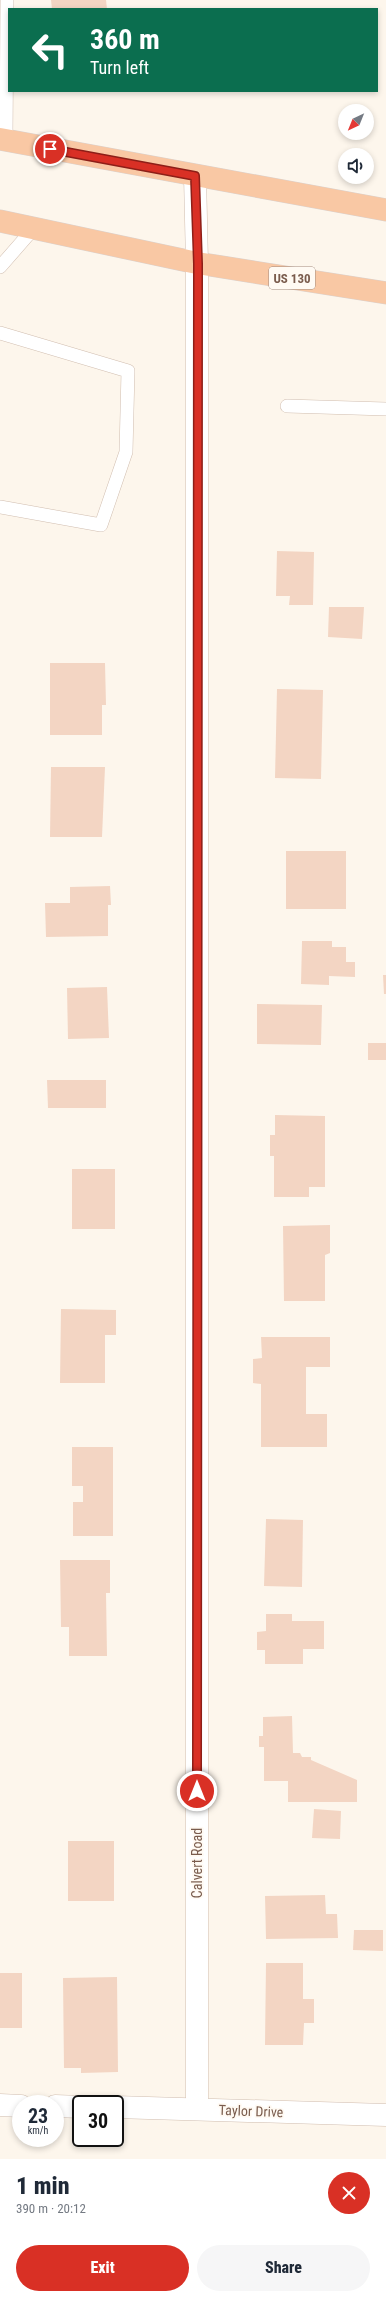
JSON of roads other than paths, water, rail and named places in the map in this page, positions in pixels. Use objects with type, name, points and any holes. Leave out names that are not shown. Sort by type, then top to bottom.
[{"type":"highway","points":[[3,140],[386,210]]},
{"type":"highway","name":"US 130","points":[[0,220],[198,264],[386,293]]},
{"type":"street","name":"Calvert Road","points":[[195,176],[198,264],[197,2109]]},
{"type":"street","points":[[0,2105],[12,2106]]},
{"type":"street","name":"Taylor Drive","points":[[124,2108],[386,2115]]},
{"type":"lane","points":[[3,140],[4,26],[7,0]]},
{"type":"lane","points":[[0,267],[34,228]]},
{"type":"lane","points":[[0,333],[128,371],[126,452],[101,525],[0,507]]},
{"type":"lane","points":[[287,406],[386,409]]}]
